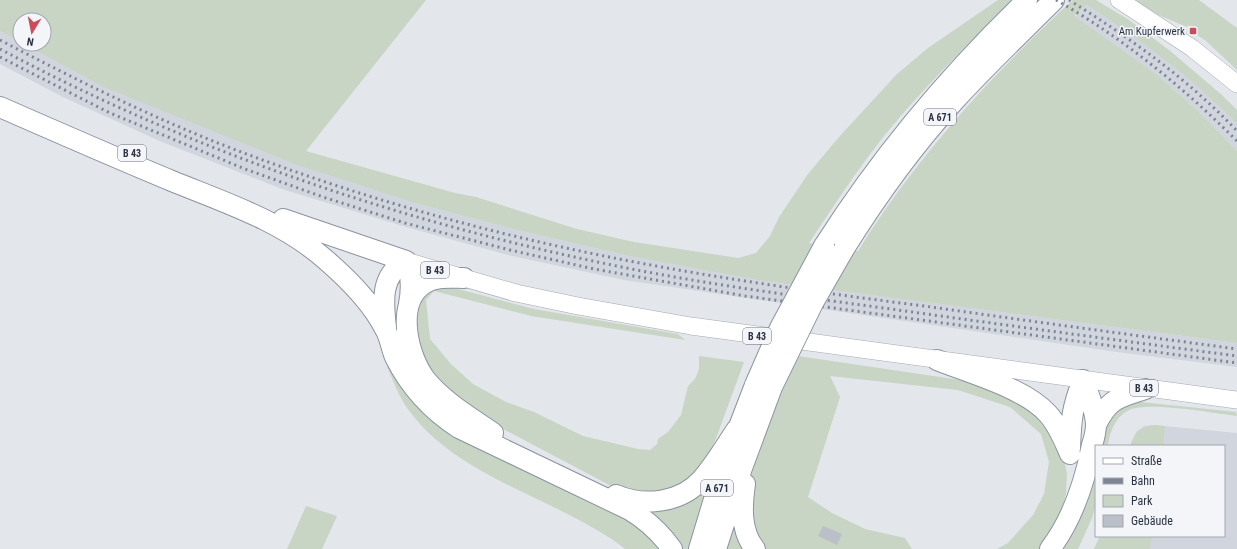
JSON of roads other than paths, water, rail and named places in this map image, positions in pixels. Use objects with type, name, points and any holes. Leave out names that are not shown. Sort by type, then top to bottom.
[{"type":"highway","name":"A 671","points":[[699,549],[763,386],[787,314],[824,246],[867,181],[914,120],[970,57],[1027,0]]},
{"type":"highway","name":"A 671","points":[[763,386],[844,249],[884,188],[928,131],[983,70],[1054,0]]},
{"type":"highway","name":"B 43","points":[[0,94],[263,212]]},
{"type":"highway","name":"B 43","points":[[0,107],[207,194],[406,261]]},
{"type":"highway","points":[[207,194],[271,222],[308,246],[327,261],[354,288],[386,329]]},
{"type":"highway","points":[[672,549],[661,534],[648,521],[630,510],[459,428],[426,402],[408,380],[395,356],[386,329],[383,305],[385,287],[392,271],[406,261],[410,271],[411,280],[407,326],[410,349],[425,379],[440,395],[473,420],[508,442],[621,497],[632,500],[653,502],[673,497],[689,490],[702,479],[746,431]]},
{"type":"highway","points":[[409,304],[417,291],[425,283],[444,278],[464,278]]},
{"type":"highway","points":[[937,360],[1019,392],[1034,402],[1048,413],[1059,429],[1070,454]]},
{"type":"highway","points":[[1083,380],[1093,406],[1096,425]]},
{"type":"highway","points":[[1074,505],[1074,479],[1070,454],[1071,415],[1083,380]]},
{"type":"highway","points":[[1050,549],[1064,526],[1083,482],[1096,425],[1104,409],[1116,399],[1145,388]]},
{"type":"highway","name":"A 671","points":[[716,549],[746,431]]},
{"type":"highway","points":[[746,431],[742,511],[746,532],[755,549]]},
{"type":"main road","points":[[1119,0],[1192,48],[1237,84]]},
{"type":"main road","name":"B 43","points":[[406,261],[516,293],[578,306],[684,324],[937,360],[1237,400]]},
{"type":"railway","points":[[1056,0],[1105,30],[1151,64],[1237,141]]},
{"type":"railway","points":[[1069,0],[1158,60],[1199,94],[1237,131]]},
{"type":"railway","points":[[0,40],[62,72],[156,117],[252,156],[337,186],[380,199],[467,224],[555,246],[640,263],[761,284],[1237,349]]},
{"type":"railway","points":[[0,49],[70,85],[142,118],[289,176],[363,201],[516,243],[631,269],[745,288],[822,300],[1237,356]]},
{"type":"railway","points":[[0,57],[110,113],[245,169],[323,197],[405,223],[510,250],[594,269],[745,296],[1237,363]]},
{"type":"place","name":"Am Kupferwerk","points":[[1193,31]]}]
